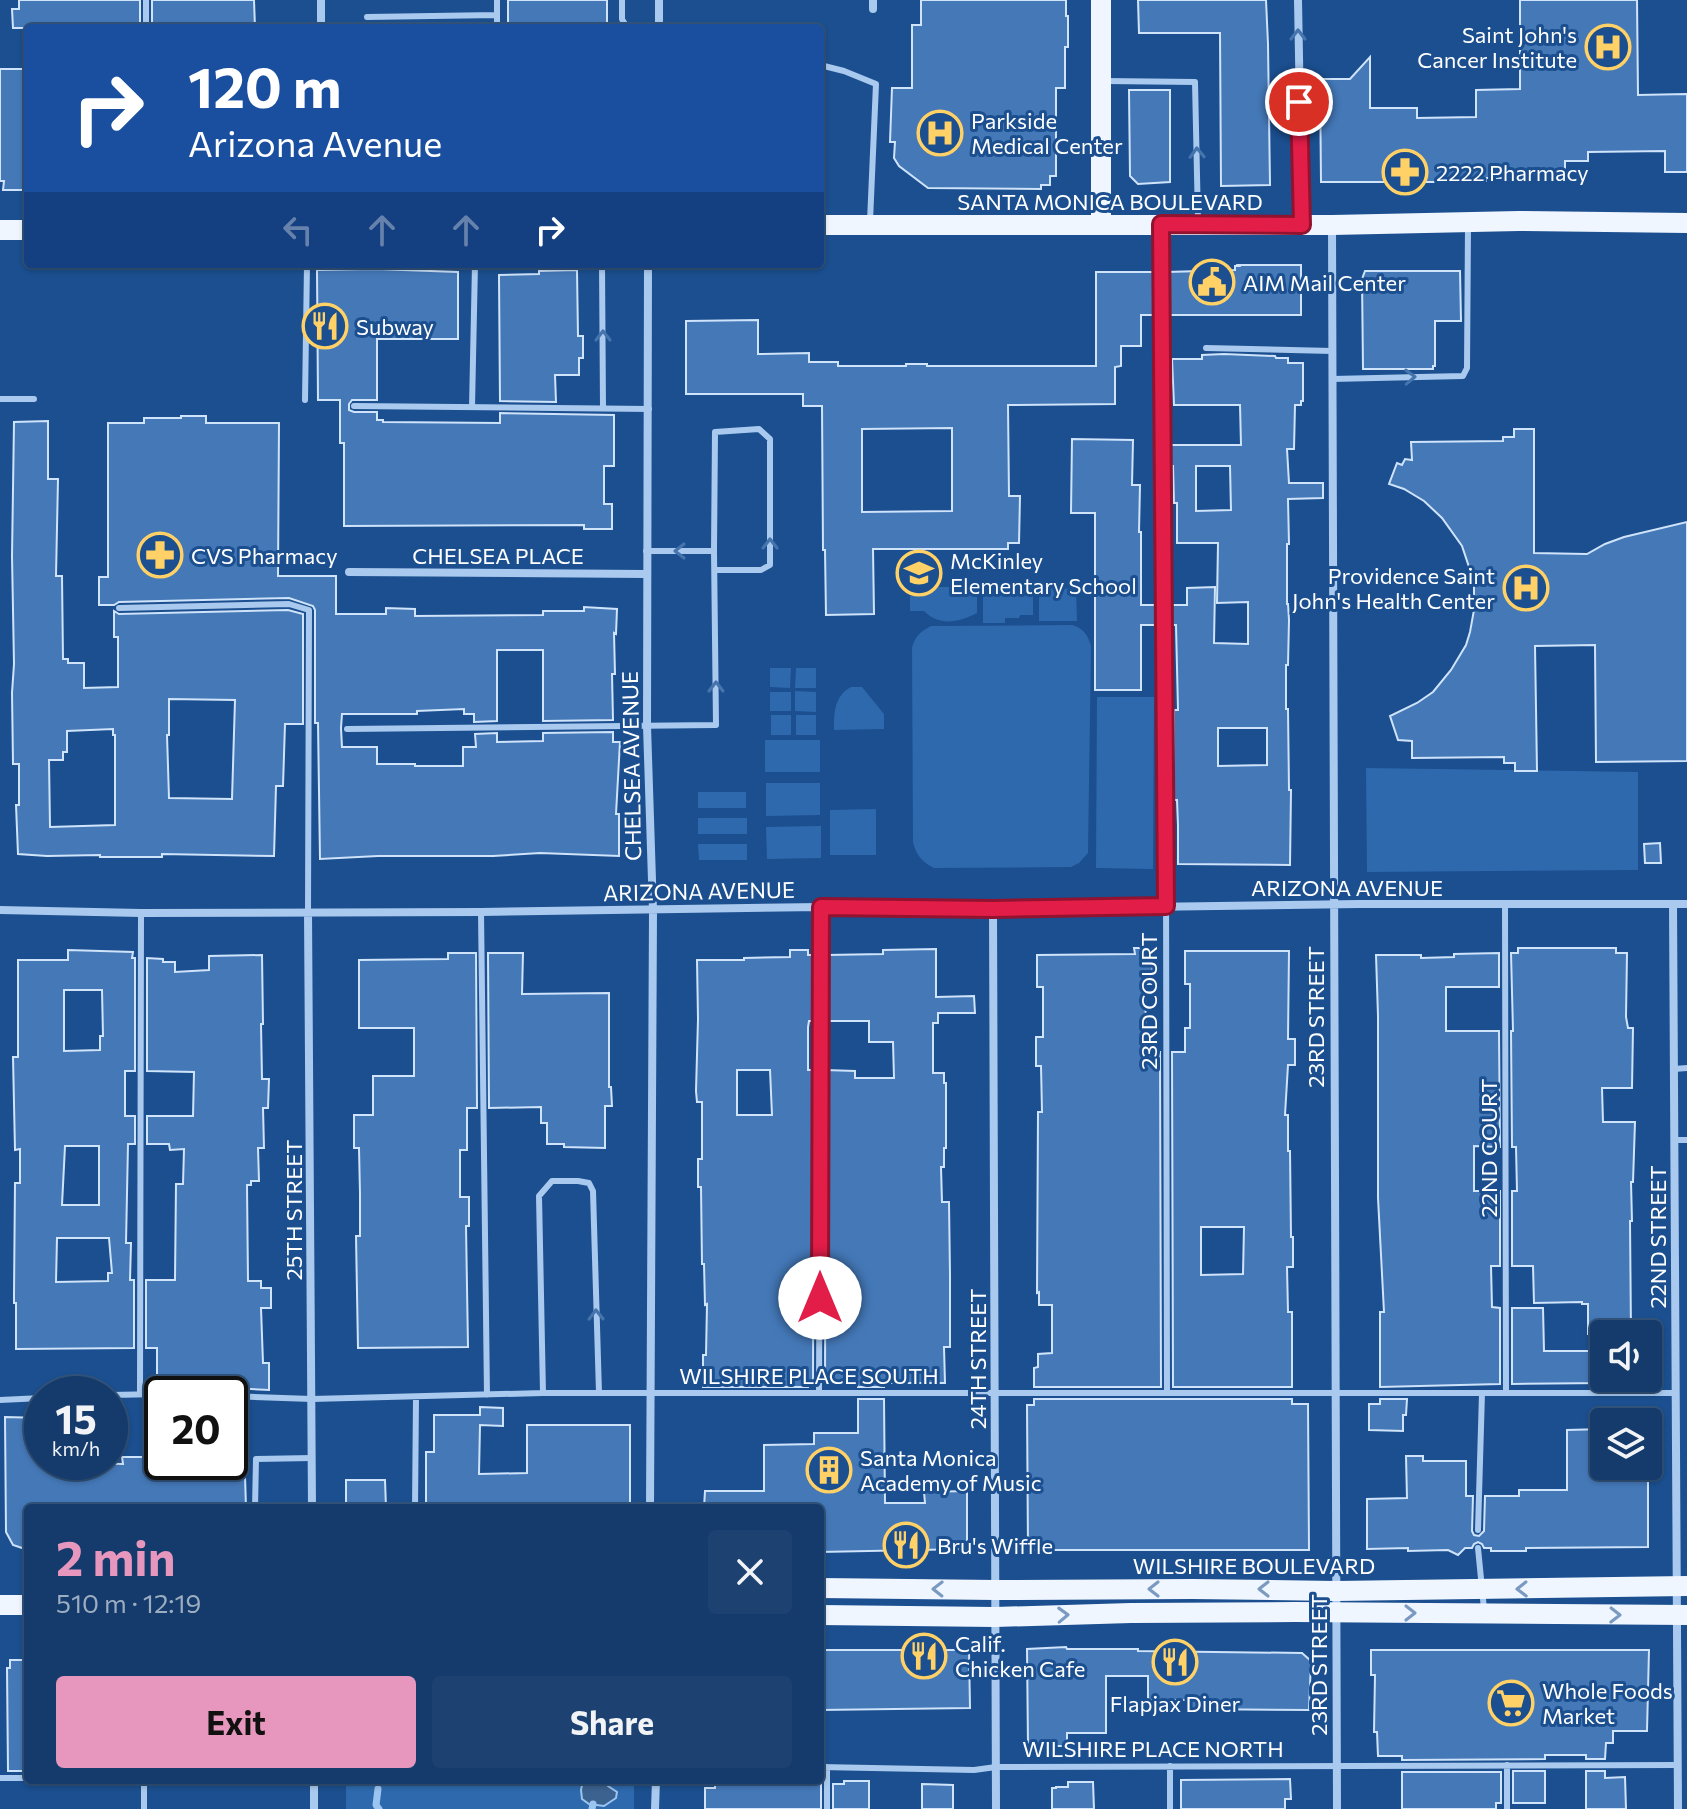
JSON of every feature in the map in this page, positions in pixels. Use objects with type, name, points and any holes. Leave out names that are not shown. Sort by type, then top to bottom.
[{"type":"main road","points":[[1101,0],[1101,224]]},
{"type":"main road","name":"SANTA MONICA BOULEVARD","points":[[824,225],[1332,225],[1468,221],[1687,223]]},
{"type":"main road","points":[[0,230],[24,230]]},
{"type":"main road","name":"WILSHIRE BOULEVARD","points":[[824,1588],[1336,1591],[1682,1586]]},
{"type":"main road","points":[[0,1605],[24,1605]]},
{"type":"main road","points":[[824,1615],[995,1617],[1131,1613],[1484,1612],[1682,1615]]},
{"type":"street","points":[[321,0],[321,24]]},
{"type":"street","points":[[659,0],[659,24]]},
{"type":"street","points":[[1298,0],[1302,225]]},
{"type":"street","name":"23RD STREET","points":[[1332,225],[1337,1809]]},
{"type":"street","name":"CHELSEA AVENUE","points":[[648,268],[647,726],[653,911],[650,1504]]},
{"type":"street","name":"CHELSEA PLACE","points":[[349,572],[646,574]]},
{"type":"street","name":"22ND STREET","points":[[1673,904],[1676,1393],[1682,1586],[1678,1765],[1681,1808]]},
{"type":"street","name":"ARIZONA AVENUE","points":[[0,910],[141,913],[481,912],[821,907],[993,909],[1687,904]]},
{"type":"street","name":"24TH STREET","points":[[993,909],[996,1809]]},
{"type":"street","name":"25TH STREET","points":[[308,912],[312,1504]]},
{"type":"street","points":[[314,1784],[314,1809]]},
{"type":"street","points":[[655,1809],[656,1784]]},
{"type":"lane","points":[[146,0],[146,24]]},
{"type":"lane","points":[[497,0],[497,24]]},
{"type":"lane","points":[[622,0],[623,24]]},
{"type":"lane","points":[[367,17],[497,15]]},
{"type":"lane","points":[[824,66],[876,84],[870,225]]},
{"type":"lane","points":[[1101,81],[1195,82],[1198,224]]},
{"type":"lane","points":[[1332,379],[1463,376],[1467,368],[1468,221]]},
{"type":"lane","name":"23RD COURT","points":[[1161,224],[1167,1393]]},
{"type":"lane","points":[[305,400],[307,268]]},
{"type":"lane","points":[[472,407],[475,268]]},
{"type":"lane","points":[[602,268],[603,408]]},
{"type":"lane","points":[[1206,348],[1332,351]]},
{"type":"lane","points":[[0,399],[34,399]]},
{"type":"lane","points":[[354,406],[649,409]]},
{"type":"lane","points":[[347,729],[716,725],[714,551],[715,432],[759,429],[770,439],[770,565],[761,570],[715,570]]},
{"type":"lane","points":[[646,551],[714,551]]},
{"type":"lane","points":[[119,608],[289,604],[309,610],[308,912]]},
{"type":"lane","name":"22ND COURT","points":[[1505,904],[1506,1393]]},
{"type":"lane","points":[[819,1393],[821,907]]},
{"type":"lane","points":[[481,912],[487,1395]]},
{"type":"lane","points":[[140,1394],[141,913]]},
{"type":"lane","points":[[1674,1069],[1687,1068]]},
{"type":"lane","points":[[1674,1140],[1687,1140]]},
{"type":"lane","points":[[543,1393],[539,1196],[552,1181],[578,1181],[589,1183],[593,1191],[599,1393]]},
{"type":"lane","points":[[1676,1353],[1687,1354]]},
{"type":"lane","name":"WILSHIRE PLACE SOUTH","points":[[248,1397],[312,1399],[543,1393],[1676,1393]]},
{"type":"lane","points":[[1478,1530],[1482,1393]]},
{"type":"lane","points":[[128,1394],[144,1394]]},
{"type":"lane","points":[[415,1504],[416,1397]]},
{"type":"lane","points":[[0,1400],[24,1399]]},
{"type":"lane","points":[[255,1504],[256,1459],[312,1458]]},
{"type":"lane","points":[[1478,1548],[1484,1612]]},
{"type":"lane","points":[[1507,1765],[1507,1809]]},
{"type":"lane","name":"WILSHIRE PLACE NORTH","points":[[824,1767],[974,1770],[996,1767],[1678,1765]]},
{"type":"lane","points":[[1170,1766],[1170,1809]]},
{"type":"lane","points":[[824,1767],[827,1809]]},
{"type":"lane","points":[[0,1778],[24,1778]]},
{"type":"lane","points":[[144,1784],[144,1809]]},
{"type":"shaded area","points":[[962,584],[977,584],[977,613],[964,619],[943,621],[924,611],[910,611],[910,596],[929,595],[929,587],[961,587]]},
{"type":"shaded area","points":[[1022,585],[1033,585],[1033,615],[1005,618],[1005,623],[983,623],[983,587],[1016,591]]},
{"type":"shaded area","points":[[1039,588],[1076,589],[1077,621],[1039,621]]},
{"type":"shaded area","points":[[1072,625],[1084,632],[1091,646],[1088,853],[1071,867],[930,866],[918,854],[913,842],[912,648],[916,637],[931,626]]},
{"type":"shaded area","points":[[770,668],[791,668],[790,688],[770,687]]},
{"type":"shaded area","points":[[796,668],[816,668],[816,688],[795,688]]},
{"type":"shaded area","points":[[851,687],[862,687],[884,714],[884,729],[834,730],[838,700]]},
{"type":"shaded area","points":[[795,691],[816,692],[816,712],[795,711]]},
{"type":"shaded area","points":[[770,692],[791,692],[791,711],[770,711]]},
{"type":"shaded area","points":[[1097,697],[1154,697],[1153,869],[1096,868]]},
{"type":"shaded area","points":[[771,715],[791,715],[791,735],[771,735]]},
{"type":"shaded area","points":[[796,715],[816,715],[816,735],[796,735]]},
{"type":"shaded area","points":[[765,740],[820,740],[820,772],[765,772]]},
{"type":"shaded area","points":[[1366,768],[1638,772],[1638,870],[1367,872]]},
{"type":"shaded area","points":[[766,783],[820,783],[820,815],[766,816]]},
{"type":"shaded area","points":[[698,792],[746,792],[746,808],[698,808]]},
{"type":"shaded area","points":[[876,809],[876,855],[830,855],[830,810]]},
{"type":"shaded area","points":[[698,818],[747,818],[747,834],[698,834]]},
{"type":"shaded area","points":[[821,826],[821,858],[767,859],[766,827]]},
{"type":"shaded area","points":[[698,844],[747,844],[747,860],[699,860]]},
{"type":"shaded area","points":[[346,1784],[634,1784],[634,1809],[346,1809]]},
{"type":"shaded area","points":[[582,1784],[607,1784],[617,1792],[616,1798],[604,1806],[589,1804],[582,1799]]},
{"type":"building","points":[[19,0],[140,0],[140,24],[24,24],[24,28],[13,28],[12,9],[19,9]]},
{"type":"building","points":[[152,0],[254,0],[255,24],[152,24]]},
{"type":"building","points":[[508,0],[607,0],[607,24],[508,24]]},
{"type":"building","points":[[921,0],[1066,0],[1068,47],[1065,47],[1065,88],[1056,88],[1056,176],[1050,176],[1050,185],[1041,185],[1041,189],[928,188],[899,166],[894,158],[895,142],[890,142],[892,88],[912,88],[912,25],[921,25]]},
{"type":"building","points":[[1138,0],[1266,0],[1270,185],[1221,186],[1220,33],[1139,33]]},
{"type":"building","points":[[1520,0],[1637,0],[1638,95],[1687,94],[1687,172],[1665,172],[1665,151],[1588,152],[1588,161],[1565,161],[1565,174],[1520,174],[1521,178],[1486,178],[1486,181],[1472,182],[1321,182],[1320,79],[1350,79],[1370,57],[1370,108],[1417,108],[1417,118],[1476,117],[1476,90],[1520,89]]},
{"type":"building","points":[[0,69],[24,69],[24,190],[3,190],[4,181],[0,181]]},
{"type":"building","points":[[1129,90],[1170,90],[1170,182],[1138,184],[1130,176]]},
{"type":"building","points":[[1238,265],[1301,265],[1301,315],[1168,315],[1167,272],[1235,270]]},
{"type":"building","points":[[317,270],[458,272],[458,339],[377,339],[377,400],[352,400],[349,410],[377,412],[377,420],[383,422],[500,423],[500,413],[614,415],[614,466],[604,466],[604,504],[612,504],[612,529],[584,529],[584,525],[344,526],[344,443],[340,443],[340,400],[318,400]]},
{"type":"building","points":[[577,270],[578,336],[583,336],[579,375],[555,375],[556,402],[500,401],[499,275]]},
{"type":"building","points":[[1365,271],[1460,271],[1461,321],[1435,321],[1433,369],[1363,369],[1362,279]]},
{"type":"building","points":[[1096,272],[1155,272],[1156,315],[1141,315],[1141,346],[1121,346],[1121,366],[1115,367],[1115,404],[1008,405],[1009,496],[1020,496],[1019,543],[1008,543],[1008,549],[873,549],[874,614],[826,615],[822,406],[803,406],[803,394],[686,394],[686,321],[758,320],[758,354],[809,353],[809,362],[838,362],[838,366],[1096,366]],"holes":[[[952,428],[952,511],[862,512],[862,429]]]},
{"type":"building","points":[[1202,355],[1275,356],[1288,358],[1288,363],[1303,363],[1303,401],[1301,405],[1295,405],[1294,449],[1287,449],[1289,483],[1323,483],[1323,498],[1288,499],[1286,709],[1291,790],[1290,865],[1178,864],[1177,800],[1174,800],[1174,710],[1178,710],[1176,625],[1170,625],[1170,605],[1187,605],[1187,588],[1215,587],[1214,643],[1248,644],[1248,602],[1217,603],[1218,543],[1177,543],[1177,503],[1174,503],[1171,445],[1241,445],[1240,405],[1174,405],[1172,359],[1202,359]],"holes":[[[1196,466],[1230,466],[1231,510],[1196,511]],[[1218,728],[1267,728],[1267,765],[1218,766]]]},
{"type":"building","points":[[206,416],[206,423],[279,423],[278,576],[336,576],[336,614],[386,614],[386,608],[415,609],[415,616],[543,615],[543,611],[584,611],[584,607],[617,609],[615,674],[612,674],[613,720],[543,721],[543,650],[497,650],[497,721],[474,722],[474,714],[464,714],[464,709],[417,711],[417,714],[342,714],[341,728],[342,747],[377,747],[377,764],[415,766],[463,766],[463,747],[476,747],[475,734],[497,733],[497,742],[543,741],[543,733],[613,732],[613,742],[620,742],[616,814],[619,814],[619,856],[540,853],[320,859],[313,606],[289,598],[99,605],[99,577],[108,577],[108,423],[144,423],[144,418]]},
{"type":"building","points":[[48,421],[48,479],[58,479],[56,576],[62,576],[63,659],[68,659],[68,663],[84,663],[84,688],[118,687],[118,637],[114,637],[114,611],[119,614],[288,610],[303,614],[303,724],[285,724],[283,786],[276,786],[274,856],[18,854],[16,805],[19,805],[19,764],[13,764],[12,693],[14,422]],"holes":[[[169,699],[235,700],[232,799],[169,798]],[[113,729],[115,825],[50,827],[49,760],[63,760],[63,752],[67,752],[67,731]]]},
{"type":"building","points":[[1514,429],[1534,429],[1534,553],[1587,554],[1624,537],[1687,522],[1687,761],[1596,762],[1595,645],[1535,646],[1537,771],[1515,771],[1515,763],[1504,763],[1504,757],[1412,758],[1412,741],[1398,740],[1390,716],[1433,692],[1466,645],[1474,610],[1474,582],[1462,546],[1442,518],[1424,501],[1389,484],[1397,463],[1402,465],[1405,459],[1412,460],[1411,442],[1503,441],[1503,437],[1514,437]]},
{"type":"building","points":[[1072,439],[1133,440],[1132,485],[1140,485],[1141,605],[1158,605],[1158,625],[1141,625],[1141,690],[1095,690],[1095,513],[1071,513]]},
{"type":"building","points":[[1660,843],[1661,863],[1645,863],[1644,844]]},
{"type":"building","points":[[1134,948],[1152,948],[1153,984],[1145,984],[1146,1028],[1153,1028],[1154,1052],[1160,1052],[1161,1387],[1034,1387],[1038,1354],[1052,1353],[1052,1305],[1039,1305],[1037,1293],[1038,1112],[1042,1112],[1041,1066],[1036,1066],[1036,1037],[1043,1037],[1043,987],[1037,987],[1037,955],[1135,954]]},
{"type":"building","points":[[1518,948],[1616,948],[1616,953],[1627,953],[1626,1017],[1628,1028],[1633,1028],[1632,1088],[1602,1088],[1603,1122],[1635,1122],[1630,1221],[1631,1320],[1590,1320],[1590,1334],[1588,1304],[1534,1303],[1533,1266],[1512,1266],[1512,1191],[1517,1191],[1516,1147],[1512,1147],[1511,953],[1518,953]]},
{"type":"building","points":[[936,949],[936,997],[974,996],[975,1013],[938,1013],[938,1023],[933,1023],[933,1073],[944,1073],[946,1083],[946,1148],[944,1167],[941,1167],[942,1202],[949,1202],[950,1347],[944,1347],[945,1383],[884,1383],[884,1387],[858,1387],[858,1383],[825,1383],[826,1070],[855,1071],[855,1078],[894,1078],[893,1042],[869,1042],[869,1021],[827,1021],[827,955]]},
{"type":"building","points":[[68,950],[133,952],[132,958],[135,958],[135,1071],[125,1071],[125,1116],[135,1116],[135,1144],[128,1144],[126,1243],[131,1243],[130,1280],[134,1280],[134,1348],[16,1349],[15,1183],[20,1183],[20,1149],[15,1150],[13,1057],[18,1057],[18,960],[68,960]],"holes":[[[64,990],[102,990],[103,1036],[100,1036],[100,1050],[64,1051]],[[65,1146],[99,1146],[99,1205],[62,1205]],[[57,1238],[109,1238],[112,1273],[108,1273],[108,1281],[56,1282]]]},
{"type":"building","points":[[790,950],[808,950],[808,955],[815,955],[815,1021],[809,1021],[808,1027],[808,1070],[814,1070],[813,1383],[808,1383],[808,1387],[703,1387],[707,1304],[702,1264],[701,1187],[698,1187],[698,1159],[702,1159],[702,1102],[697,1102],[696,1091],[697,960],[790,957]],"holes":[[[737,1070],[770,1070],[772,1115],[737,1115]]]},
{"type":"building","points":[[1185,951],[1289,951],[1288,1039],[1295,1039],[1295,1065],[1288,1065],[1285,1115],[1288,1115],[1293,1237],[1293,1267],[1287,1267],[1288,1312],[1292,1312],[1292,1387],[1173,1387],[1172,1052],[1185,1052],[1185,1028],[1190,1028],[1190,984],[1185,984]],"holes":[[[1201,1227],[1244,1227],[1243,1274],[1201,1275]]]},
{"type":"building","points":[[448,953],[476,953],[477,1108],[467,1108],[467,1150],[460,1150],[460,1197],[469,1197],[469,1226],[466,1226],[468,1347],[358,1348],[356,1236],[360,1236],[360,1194],[359,1148],[354,1148],[354,1115],[373,1115],[373,1076],[414,1076],[414,1028],[359,1028],[359,960],[448,959]]},
{"type":"building","points":[[488,953],[523,953],[522,994],[609,993],[609,1087],[612,1106],[605,1106],[605,1148],[547,1144],[547,1123],[541,1123],[541,1107],[489,1108]]},
{"type":"building","points":[[1499,953],[1499,987],[1446,987],[1446,1031],[1499,1031],[1500,1147],[1474,1146],[1474,1191],[1500,1191],[1500,1266],[1491,1266],[1492,1307],[1500,1308],[1500,1384],[1380,1387],[1380,1312],[1384,1312],[1378,1198],[1376,955],[1421,955],[1421,958]]},
{"type":"building","points":[[262,955],[262,1079],[269,1079],[268,1108],[263,1108],[264,1148],[258,1148],[259,1181],[251,1181],[251,1185],[247,1185],[248,1281],[261,1281],[261,1288],[271,1288],[271,1308],[261,1308],[263,1363],[269,1363],[269,1390],[248,1389],[248,1376],[157,1376],[157,1348],[146,1348],[146,1280],[175,1280],[176,1184],[183,1184],[184,1149],[170,1150],[169,1144],[147,1144],[147,1116],[193,1116],[194,1072],[147,1071],[147,958],[175,962],[175,972],[209,970],[209,956]]},
{"type":"building","points":[[1512,1308],[1543,1308],[1544,1351],[1590,1351],[1590,1383],[1512,1384]]},
{"type":"building","points":[[858,1399],[884,1399],[885,1503],[925,1503],[924,1492],[967,1491],[967,1549],[824,1552],[824,1504],[704,1504],[705,1491],[764,1491],[764,1445],[814,1444],[814,1433],[858,1433]]},
{"type":"building","points":[[1034,1399],[1292,1399],[1292,1404],[1308,1404],[1309,1550],[1028,1550],[1027,1405],[1034,1405]]},
{"type":"building","points":[[1380,1399],[1407,1399],[1403,1431],[1369,1430],[1369,1404],[1380,1404]]},
{"type":"building","points":[[480,1407],[503,1408],[503,1426],[480,1425],[479,1474],[527,1473],[527,1425],[630,1425],[630,1504],[426,1504],[426,1452],[434,1452],[434,1415],[480,1415]]},
{"type":"building","points":[[5,1417],[24,1418],[24,1480],[128,1480],[128,1457],[144,1457],[144,1480],[245,1480],[246,1504],[24,1504],[24,1549],[13,1545],[6,1532]]},
{"type":"building","points":[[1590,1429],[1590,1480],[1648,1480],[1648,1547],[1491,1551],[1491,1548],[1484,1548],[1478,1542],[1458,1555],[1448,1550],[1367,1549],[1367,1499],[1407,1498],[1406,1456],[1423,1456],[1423,1461],[1466,1461],[1466,1496],[1473,1496],[1472,1531],[1479,1536],[1484,1531],[1485,1496],[1519,1496],[1519,1490],[1567,1490],[1567,1430]]},
{"type":"building","points":[[346,1480],[385,1480],[386,1504],[346,1504]]},
{"type":"building","points":[[1066,1647],[1302,1653],[1311,1661],[1309,1710],[1186,1709],[1186,1700],[1148,1700],[1148,1676],[1106,1676],[1106,1733],[1067,1733],[1067,1746],[1028,1746],[1027,1649]]},
{"type":"building","points":[[824,1650],[969,1650],[970,1708],[824,1710]]},
{"type":"building","name":"Whole Foods Market","points":[[1371,1650],[1649,1650],[1647,1731],[1613,1731],[1613,1743],[1606,1743],[1605,1759],[1586,1759],[1586,1755],[1545,1755],[1545,1759],[1402,1760],[1402,1756],[1378,1756],[1377,1732],[1374,1732],[1375,1675],[1371,1675]]},
{"type":"building","points":[[10,1660],[24,1660],[24,1771],[8,1771],[7,1668],[10,1668]]},
{"type":"building","points":[[1513,1771],[1545,1771],[1545,1803],[1513,1803]]},
{"type":"building","points":[[1586,1771],[1605,1771],[1605,1778],[1625,1777],[1626,1809],[1586,1809]]},
{"type":"building","points":[[1402,1772],[1501,1772],[1501,1803],[1496,1803],[1496,1809],[1402,1809]]},
{"type":"building","points":[[1290,1779],[1291,1799],[1285,1799],[1285,1809],[1181,1809],[1181,1780]]},
{"type":"building","points":[[844,1781],[869,1781],[869,1809],[833,1809],[833,1784],[844,1784]]},
{"type":"building","points":[[1068,1782],[1093,1782],[1094,1809],[1052,1809],[1052,1788],[1068,1787]]},
{"type":"building","points":[[715,1784],[821,1784],[821,1809],[705,1809],[705,1788],[715,1788]]},
{"type":"building","points":[[922,1784],[953,1785],[953,1809],[922,1809]]},
{"type":"waterway","points":[[378,1789],[376,1805],[379,1809]]},
{"type":"waterway","points":[[592,1809],[593,1804]]},
{"type":"place","name":"Saint John's Cancer Institute","points":[[1608,47]]},
{"type":"place","name":"Parkside Medical Center","points":[[940,133]]},
{"type":"place","name":"2222 Pharmacy","points":[[1405,172]]},
{"type":"place","name":"AIM Mail Center","points":[[1212,282]]},
{"type":"place","name":"Subway","points":[[325,326]]},
{"type":"place","name":"CVS Pharmacy","points":[[160,555]]},
{"type":"place","name":"McKinley Elementary School","points":[[919,573]]},
{"type":"place","name":"Providence Saint John's Health Center","points":[[1526,588]]},
{"type":"place","name":"Santa Monica Academy of Music","points":[[829,1470]]},
{"type":"place","name":"Bru's Wiffle","points":[[906,1545]]},
{"type":"place","name":"Calif. Chicken Cafe","points":[[924,1656]]},
{"type":"place","name":"Flapjax Diner","points":[[1175,1662]]},
{"type":"place","name":"Whole Foods Market","points":[[1511,1703]]},
{"type":"route","points":[[820,1298],[821,907],[993,909],[1166,906],[1161,224],[1302,225],[1299,102]]}]
